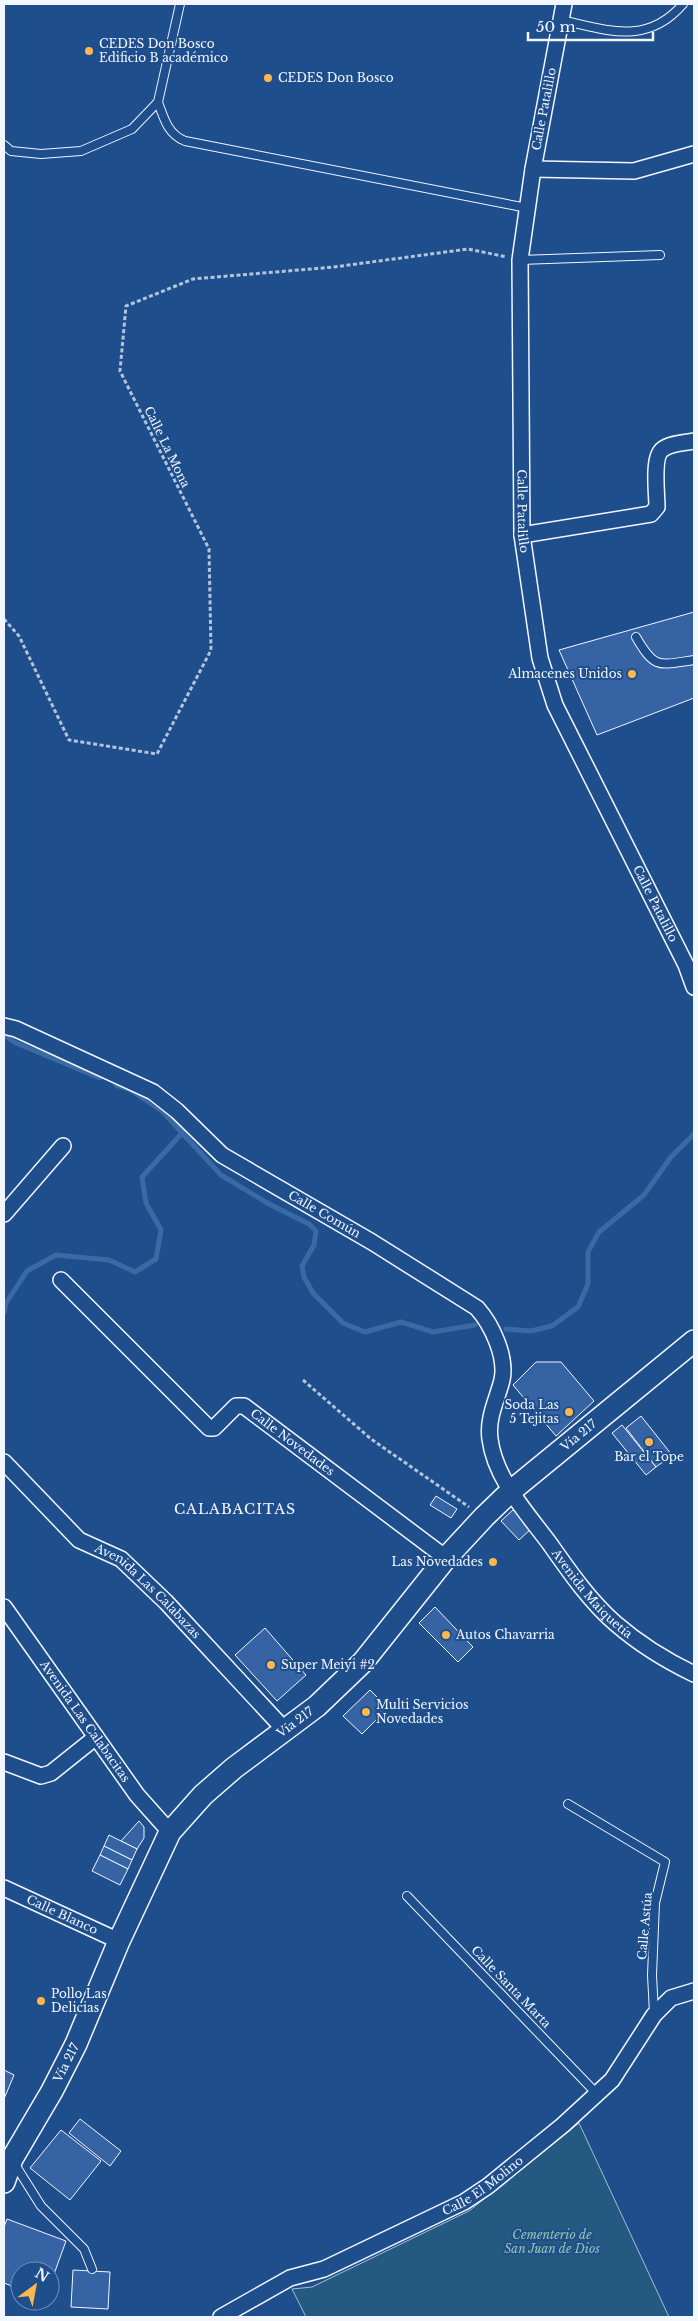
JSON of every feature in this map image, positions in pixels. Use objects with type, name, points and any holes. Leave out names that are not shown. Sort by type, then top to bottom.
[{"type":"main road","name":"Vía 217","points":[[4,2182],[6,2158],[52,2091],[76,2044],[119,1941],[170,1832],[203,1795],[234,1768],[317,1706],[363,1662],[446,1558],[484,1517],[512,1491],[694,1341]]},
{"type":"street","name":"Calle Patalillo","points":[[564,4],[533,169],[520,260],[522,536],[540,658],[555,705],[686,965],[694,987]]},
{"type":"street","points":[[533,169],[634,172],[694,154]]},
{"type":"street","points":[[522,536],[651,514],[657,507],[656,457],[661,450],[668,446],[694,441]]},
{"type":"street","name":"Calle Común","points":[[4,1026],[16,1029],[153,1092],[177,1111],[222,1155],[372,1242],[477,1308],[486,1318],[504,1364],[502,1380],[492,1408],[489,1438],[494,1456],[512,1491]]},
{"type":"street","points":[[4,1214],[63,1146]]},
{"type":"street","name":"Calle Novedades","points":[[60,1280],[209,1428],[214,1428],[236,1406],[244,1406],[446,1558]]},
{"type":"street","name":"Avenida Las Calabazas","points":[[4,1462],[79,1540],[121,1559],[166,1602],[284,1729]]},
{"type":"street","name":"Avenida Maiquetía","points":[[512,1491],[580,1586],[615,1623],[675,1665],[694,1674]]},
{"type":"street","name":"Avenida Las Calabacitas","points":[[4,1607],[137,1795],[170,1832]]},
{"type":"street","points":[[4,1762],[41,1776],[51,1773],[96,1737]]},
{"type":"street","name":"Calle Blanco","points":[[4,1888],[119,1941]]},
{"type":"street","name":"Calle El Molino","points":[[221,2317],[290,2278],[324,2269],[464,2202],[488,2186],[612,2080],[654,2015],[671,1998],[694,1991]]},
{"type":"lane","points":[[4,146],[11,151],[41,154],[81,151],[132,129],[158,102],[180,4]]},
{"type":"lane","points":[[561,20],[615,32],[633,32],[655,25],[677,11],[683,4]]},
{"type":"lane","points":[[158,102],[170,131],[177,138],[185,141],[527,208]]},
{"type":"lane","points":[[520,260],[660,255]]},
{"type":"lane","points":[[636,637],[645,653],[654,662],[662,664],[694,660]]},
{"type":"lane","name":"Calle Astúa","points":[[568,1804],[665,1862],[655,1903],[652,1975],[654,2015]]},
{"type":"lane","name":"Calle Santa Marta","points":[[408,1896],[597,2094]]},
{"type":"lane","points":[[6,2158],[41,2206],[84,2249],[92,2269]]},
{"type":"path","name":"Calle La Mona","points":[[4,619],[19,636],[69,740],[157,754],[211,650],[209,550],[120,371],[126,306],[193,280],[334,268],[468,249],[520,260]]},
{"type":"path","points":[[302,1380],[371,1439],[484,1517]]},
{"type":"green space","name":"Cementerio de San Juan de Dios","points":[[579,2123],[669,2317],[306,2317],[292,2289],[312,2287],[469,2211]]},
{"type":"building","name":"Almacenes Unidos","points":[[694,612],[694,698],[597,735],[559,650]]},
{"type":"building","points":[[536,1362],[561,1362],[594,1401],[556,1436],[513,1385]]},
{"type":"building","name":"Bar el Tope","points":[[641,1416],[672,1455],[656,1467],[626,1428]]},
{"type":"building","points":[[622,1425],[656,1467],[646,1475],[612,1433]]},
{"type":"building","points":[[436,1496],[457,1509],[451,1518],[430,1505]]},
{"type":"building","points":[[514,1509],[532,1528],[519,1540],[501,1521]]},
{"type":"building","name":"Autos Chavarria","points":[[435,1607],[473,1647],[458,1662],[419,1623]]},
{"type":"building","name":"Super Meiyi #2","points":[[265,1628],[306,1675],[277,1701],[235,1655]]},
{"type":"building","name":"Multi Servicios Novedades","points":[[370,1690],[388,1708],[362,1734],[343,1716]]},
{"type":"building","points":[[139,1821],[144,1827],[144,1838],[137,1849],[121,1841]]},
{"type":"building","points":[[109,1835],[137,1849],[132,1860],[104,1846]]},
{"type":"building","points":[[104,1846],[132,1860],[128,1869],[100,1855]]},
{"type":"building","points":[[100,1855],[128,1869],[120,1885],[92,1871]]},
{"type":"building","points":[[4,2070],[14,2075],[4,2099]]},
{"type":"building","points":[[80,2119],[121,2151],[110,2166],[69,2133]]},
{"type":"building","points":[[61,2130],[101,2161],[70,2200],[30,2168]]},
{"type":"building","points":[[7,2219],[66,2241],[59,2261],[10,2261],[10,2285],[4,2283],[4,2227]]},
{"type":"building","points":[[73,2270],[110,2272],[108,2309],[71,2307]]},
{"type":"waterway","points":[[7,1037],[16,1043],[100,1078]]},
{"type":"waterway","points":[[116,1085],[129,1089],[162,1111],[221,1175],[269,1204],[309,1224],[316,1231],[314,1245],[302,1266],[304,1277],[313,1293],[343,1323],[365,1332],[401,1322],[433,1332],[475,1325]]},
{"type":"waterway","points":[[4,1313],[6,1303],[27,1271],[56,1255],[109,1260],[135,1272],[156,1259],[161,1230],[146,1203],[142,1177],[183,1132]]},
{"type":"waterway","points":[[506,1329],[531,1331],[552,1326],[578,1307],[588,1284],[588,1252],[599,1232],[644,1195],[671,1157],[694,1134]]},
{"type":"place","name":"CEDES Don Bosco Edificio B académico","points":[[89,51]]},
{"type":"place","name":"CEDES Don Bosco","points":[[268,78]]},
{"type":"place","name":"Almacenes Unidos","points":[[632,674]]},
{"type":"place","name":"Soda Las 5 Tejitas","points":[[569,1412]]},
{"type":"place","name":"Bar el Tope","points":[[649,1442]]},
{"type":"place","name":"Las Novedades","points":[[493,1562]]},
{"type":"place","name":"Autos Chavarria","points":[[446,1635]]},
{"type":"place","name":"Super Meiyi #2","points":[[271,1665]]},
{"type":"place","name":"Multi Servicios Novedades","points":[[366,1712]]},
{"type":"place","name":"Pollo Las Delicias","points":[[41,2001]]},
{"type":"district","name":"CALABACITAS","points":[[235,1509]]}]
